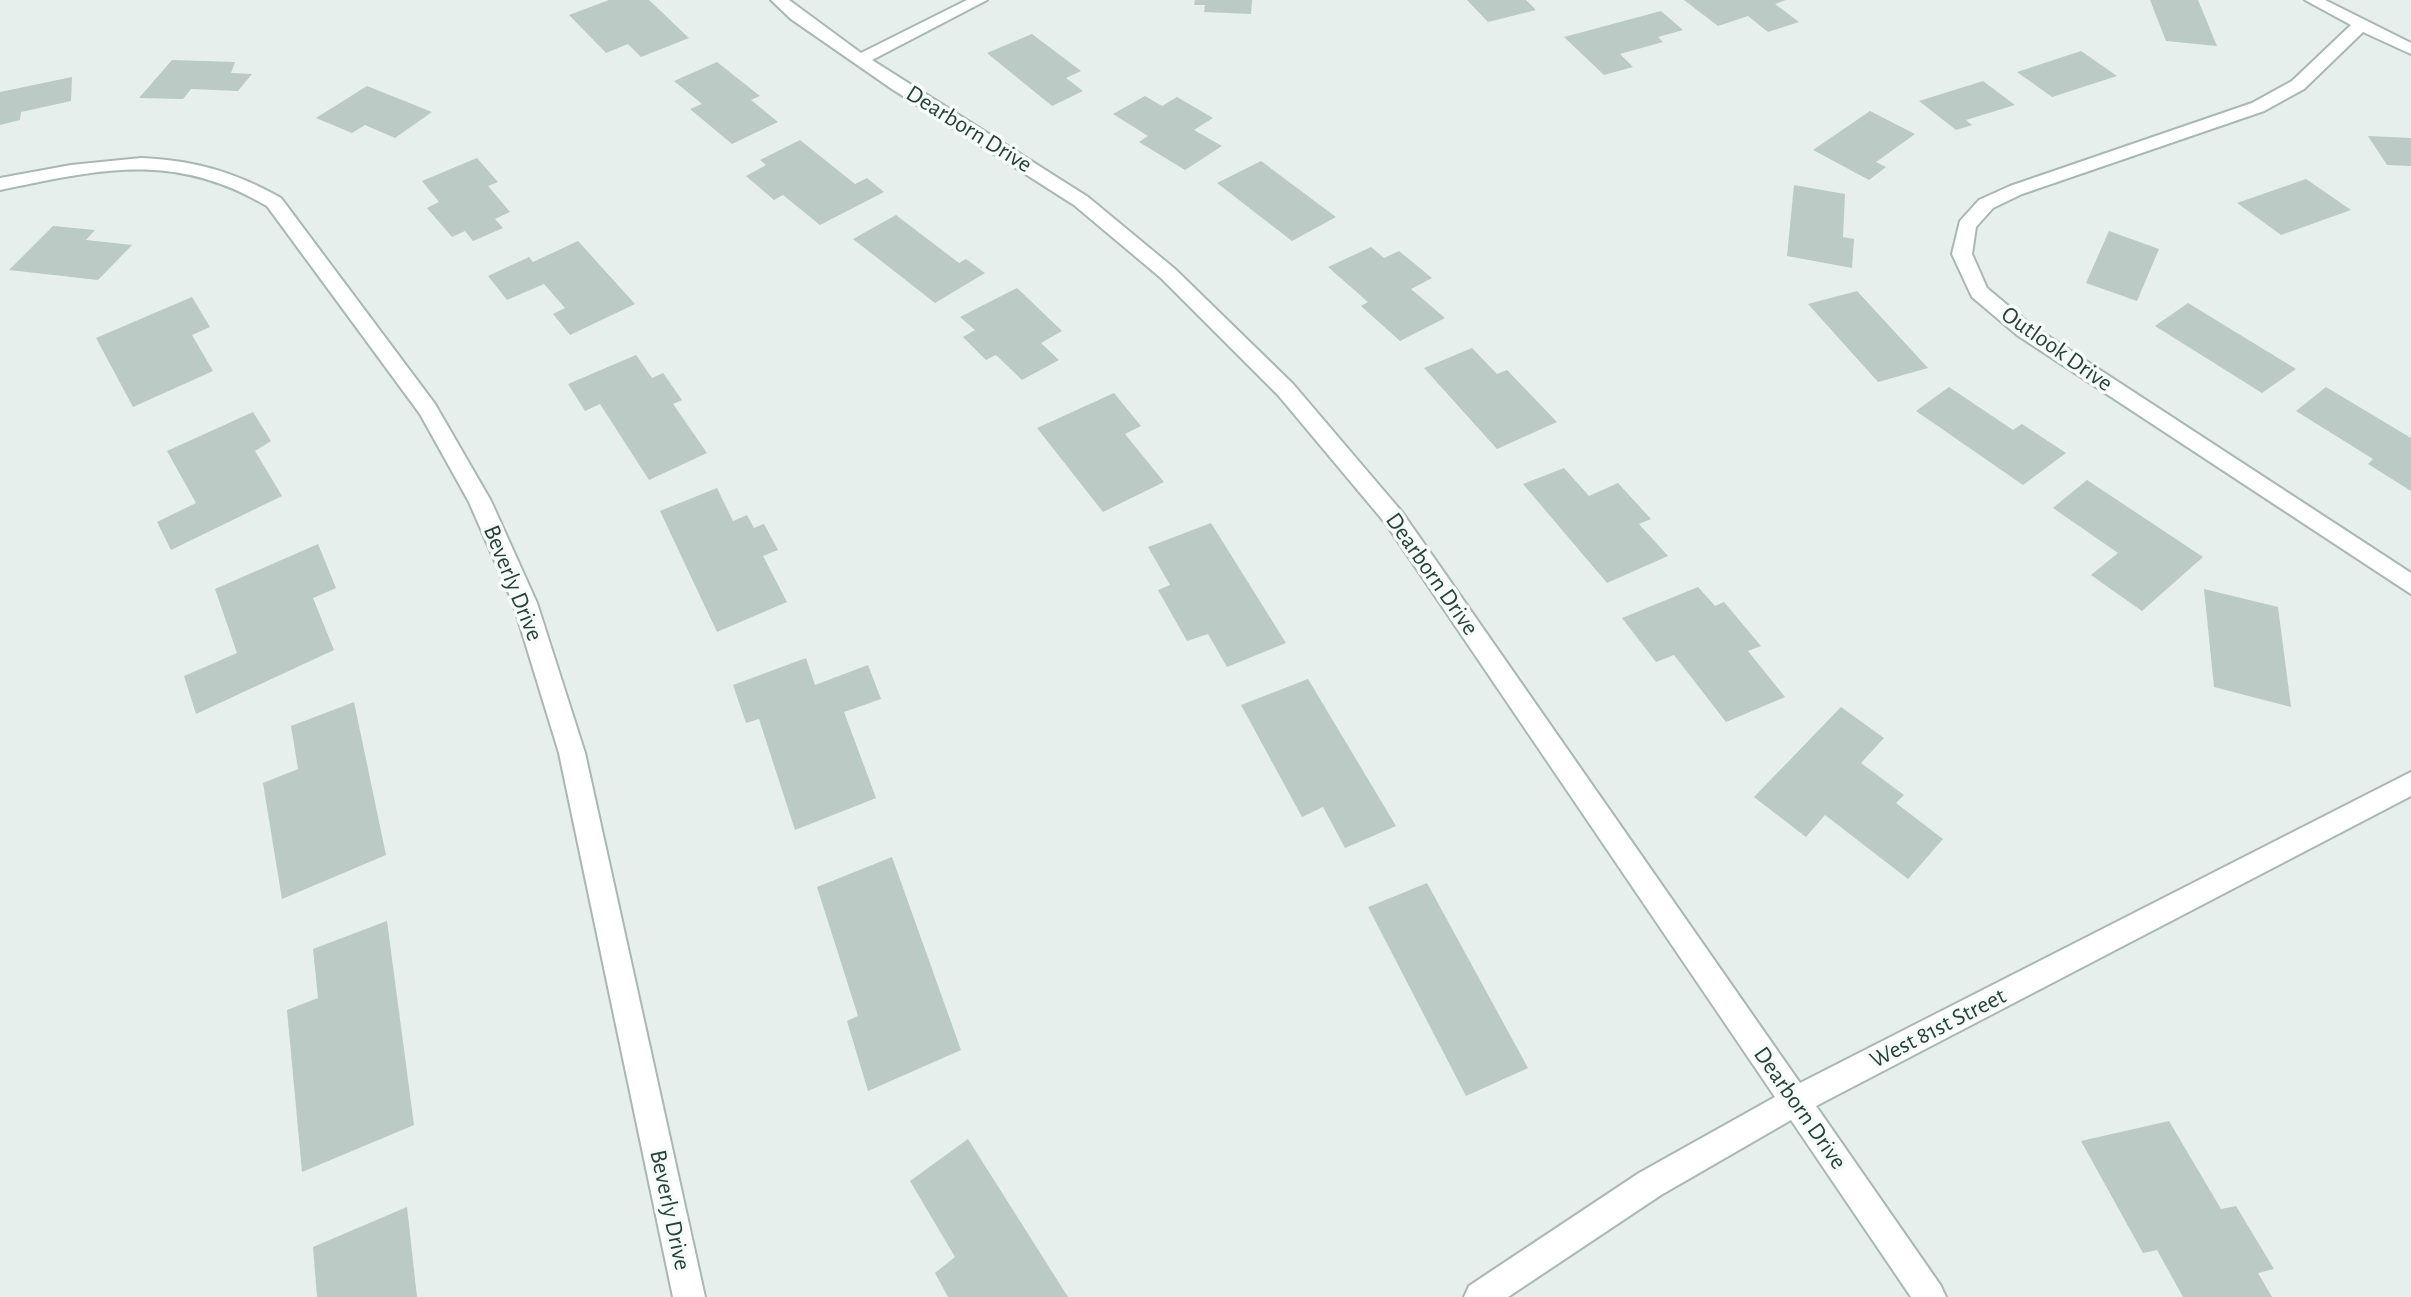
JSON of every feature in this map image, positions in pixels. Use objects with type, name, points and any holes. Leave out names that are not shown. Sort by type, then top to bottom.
[{"type":"street","name":"Dearborn Drive","points":[[779,0],[930,106],[1078,199],[1139,248],[1233,333],[1329,434],[1394,518],[1930,1297]]},
{"type":"street","points":[[861,59],[979,0]]},
{"type":"street","points":[[2313,0],[2411,49]]},
{"type":"street","name":"Outlook Drive","points":[[2361,25],[2298,85],[2258,107],[2016,190],[1986,204],[1967,225],[1962,254],[1979,292],[2024,330],[2411,585]]},
{"type":"street","name":"Beverly Drive","points":[[0,184],[114,164],[150,162],[207,168],[247,182],[274,202],[428,409],[480,501],[525,603],[572,753],[689,1297]]},
{"type":"street","name":"West 81st Street","points":[[1480,1297],[1650,1184],[1796,1101],[2411,783]]},
{"type":"building","points":[[609,0],[649,0],[689,38],[641,57],[628,44],[606,53],[569,15]]},
{"type":"building","points":[[1195,0],[1252,0],[1251,14],[1204,12],[1205,5],[1194,5]]},
{"type":"building","points":[[1467,0],[1526,0],[1536,10],[1488,22]]},
{"type":"building","points":[[1684,0],[1786,0],[1775,4],[1799,22],[1768,32],[1748,16],[1718,26]]},
{"type":"building","points":[[2150,0],[2198,0],[2217,46],[2166,41]]},
{"type":"building","points":[[1661,11],[1683,30],[1658,37],[1663,42],[1620,54],[1633,67],[1604,75],[1564,37]]},
{"type":"building","points":[[1032,34],[1081,71],[1066,78],[1083,91],[1052,106],[987,53]]},
{"type":"building","points":[[2081,51],[2117,76],[2052,97],[2017,72]]},
{"type":"building","points":[[172,60],[235,62],[231,73],[252,74],[238,91],[191,89],[183,99],[139,98]]},
{"type":"building","points":[[717,62],[760,96],[751,100],[778,122],[732,144],[690,109],[702,104],[674,81]]},
{"type":"building","points":[[72,77],[71,101],[21,112],[20,120],[0,125],[0,92]]},
{"type":"building","points":[[1983,81],[2015,105],[1966,120],[1972,125],[1956,130],[1919,101]]},
{"type":"building","points":[[367,86],[432,112],[395,138],[365,125],[352,133],[316,118]]},
{"type":"building","points":[[1145,96],[1162,106],[1177,97],[1213,118],[1194,130],[1222,146],[1185,170],[1139,142],[1148,136],[1113,114]]},
{"type":"building","points":[[1870,111],[1915,134],[1876,162],[1886,167],[1869,180],[1813,150]]},
{"type":"building","points":[[2368,136],[2411,138],[2411,166],[2387,165]]},
{"type":"building","points":[[800,140],[855,184],[867,178],[884,192],[820,225],[783,195],[774,200],[746,176],[766,165],[760,160]]},
{"type":"building","points":[[477,158],[498,182],[488,186],[510,212],[495,219],[503,228],[473,241],[465,231],[452,237],[427,208],[439,202],[422,181]]},
{"type":"building","points":[[1261,161],[1336,217],[1292,241],[1217,183]]},
{"type":"building","points":[[2306,179],[2351,210],[2281,235],[2237,203]]},
{"type":"building","points":[[1794,185],[1845,194],[1843,237],[1854,239],[1852,268],[1787,256]]},
{"type":"building","points":[[896,215],[959,263],[966,259],[985,273],[935,303],[853,239]]},
{"type":"building","points":[[53,226],[95,230],[86,240],[132,245],[98,280],[9,270]]},
{"type":"building","points":[[2109,231],[2159,249],[2137,301],[2086,283]]},
{"type":"building","points":[[578,241],[635,304],[570,335],[553,314],[565,308],[544,284],[507,300],[488,276],[529,257],[533,262]]},
{"type":"building","points":[[1371,247],[1384,258],[1399,251],[1432,278],[1411,289],[1445,318],[1400,341],[1361,306],[1368,302],[1328,267]]},
{"type":"building","points":[[1017,288],[1062,331],[1041,343],[1059,360],[1022,380],[996,355],[986,360],[963,337],[975,330],[960,317]]},
{"type":"building","points":[[1857,291],[1928,368],[1878,382],[1808,304]]},
{"type":"building","points":[[192,297],[210,327],[192,335],[213,371],[133,407],[96,338]]},
{"type":"building","points":[[2188,303],[2296,369],[2262,393],[2155,326]]},
{"type":"building","points":[[1472,348],[1497,374],[1507,370],[1557,422],[1497,449],[1424,368]]},
{"type":"building","points":[[636,355],[652,378],[663,373],[682,400],[673,404],[707,453],[649,480],[600,404],[585,411],[568,384]]},
{"type":"building","points":[[1949,387],[2013,430],[2022,424],[2066,453],[2023,485],[1916,411]]},
{"type":"building","points":[[2326,387],[2411,438],[2411,491],[2368,464],[2373,459],[2296,411]]},
{"type":"building","points":[[1114,393],[1141,426],[1125,434],[1164,482],[1103,512],[1037,428]]},
{"type":"building","points":[[253,412],[271,441],[255,451],[282,496],[171,550],[157,522],[196,503],[167,451]]},
{"type":"building","points":[[1564,468],[1589,496],[1618,483],[1651,519],[1639,524],[1668,556],[1607,583],[1523,484]]},
{"type":"building","points":[[2087,480],[2203,557],[2142,611],[2091,575],[2118,553],[2053,508]]},
{"type":"building","points":[[717,488],[733,521],[747,515],[754,528],[764,524],[778,550],[763,556],[787,602],[717,632],[660,511]]},
{"type":"building","points":[[1211,523],[1286,643],[1227,667],[1208,634],[1187,641],[1158,590],[1170,585],[1148,547]]},
{"type":"building","points":[[318,544],[336,588],[313,598],[334,650],[196,714],[184,676],[237,653],[215,589]]},
{"type":"building","points":[[1698,587],[1715,606],[1724,602],[1761,646],[1748,651],[1785,697],[1726,722],[1674,655],[1656,662],[1622,618]]},
{"type":"building","points":[[2204,589],[2278,607],[2291,707],[2214,687]]},
{"type":"building","points":[[806,658],[815,685],[868,665],[881,699],[844,712],[876,798],[795,830],[759,719],[746,723],[733,685]]},
{"type":"building","points":[[1308,679],[1396,826],[1345,848],[1323,807],[1302,817],[1241,705]]},
{"type":"building","points":[[354,702],[386,855],[282,899],[263,783],[298,769],[291,726]]},
{"type":"building","points":[[1841,707],[1884,738],[1861,763],[1904,795],[1896,803],[1943,839],[1908,879],[1825,815],[1806,837],[1754,797]]},
{"type":"building","points":[[892,857],[961,1050],[868,1091],[847,1021],[858,1016],[817,887]]},
{"type":"building","points":[[1427,883],[1528,1068],[1466,1096],[1368,907]]},
{"type":"building","points":[[387,921],[414,1125],[302,1172],[287,1010],[318,998],[313,949]]},
{"type":"building","points":[[2169,1121],[2221,1209],[2236,1206],[2274,1269],[2258,1273],[2272,1297],[2183,1297],[2157,1250],[2143,1253],[2081,1141]]},
{"type":"building","points":[[968,1139],[1068,1297],[948,1297],[935,1273],[955,1257],[910,1181]]},
{"type":"building","points":[[407,1207],[417,1297],[317,1297],[313,1247]]}]
